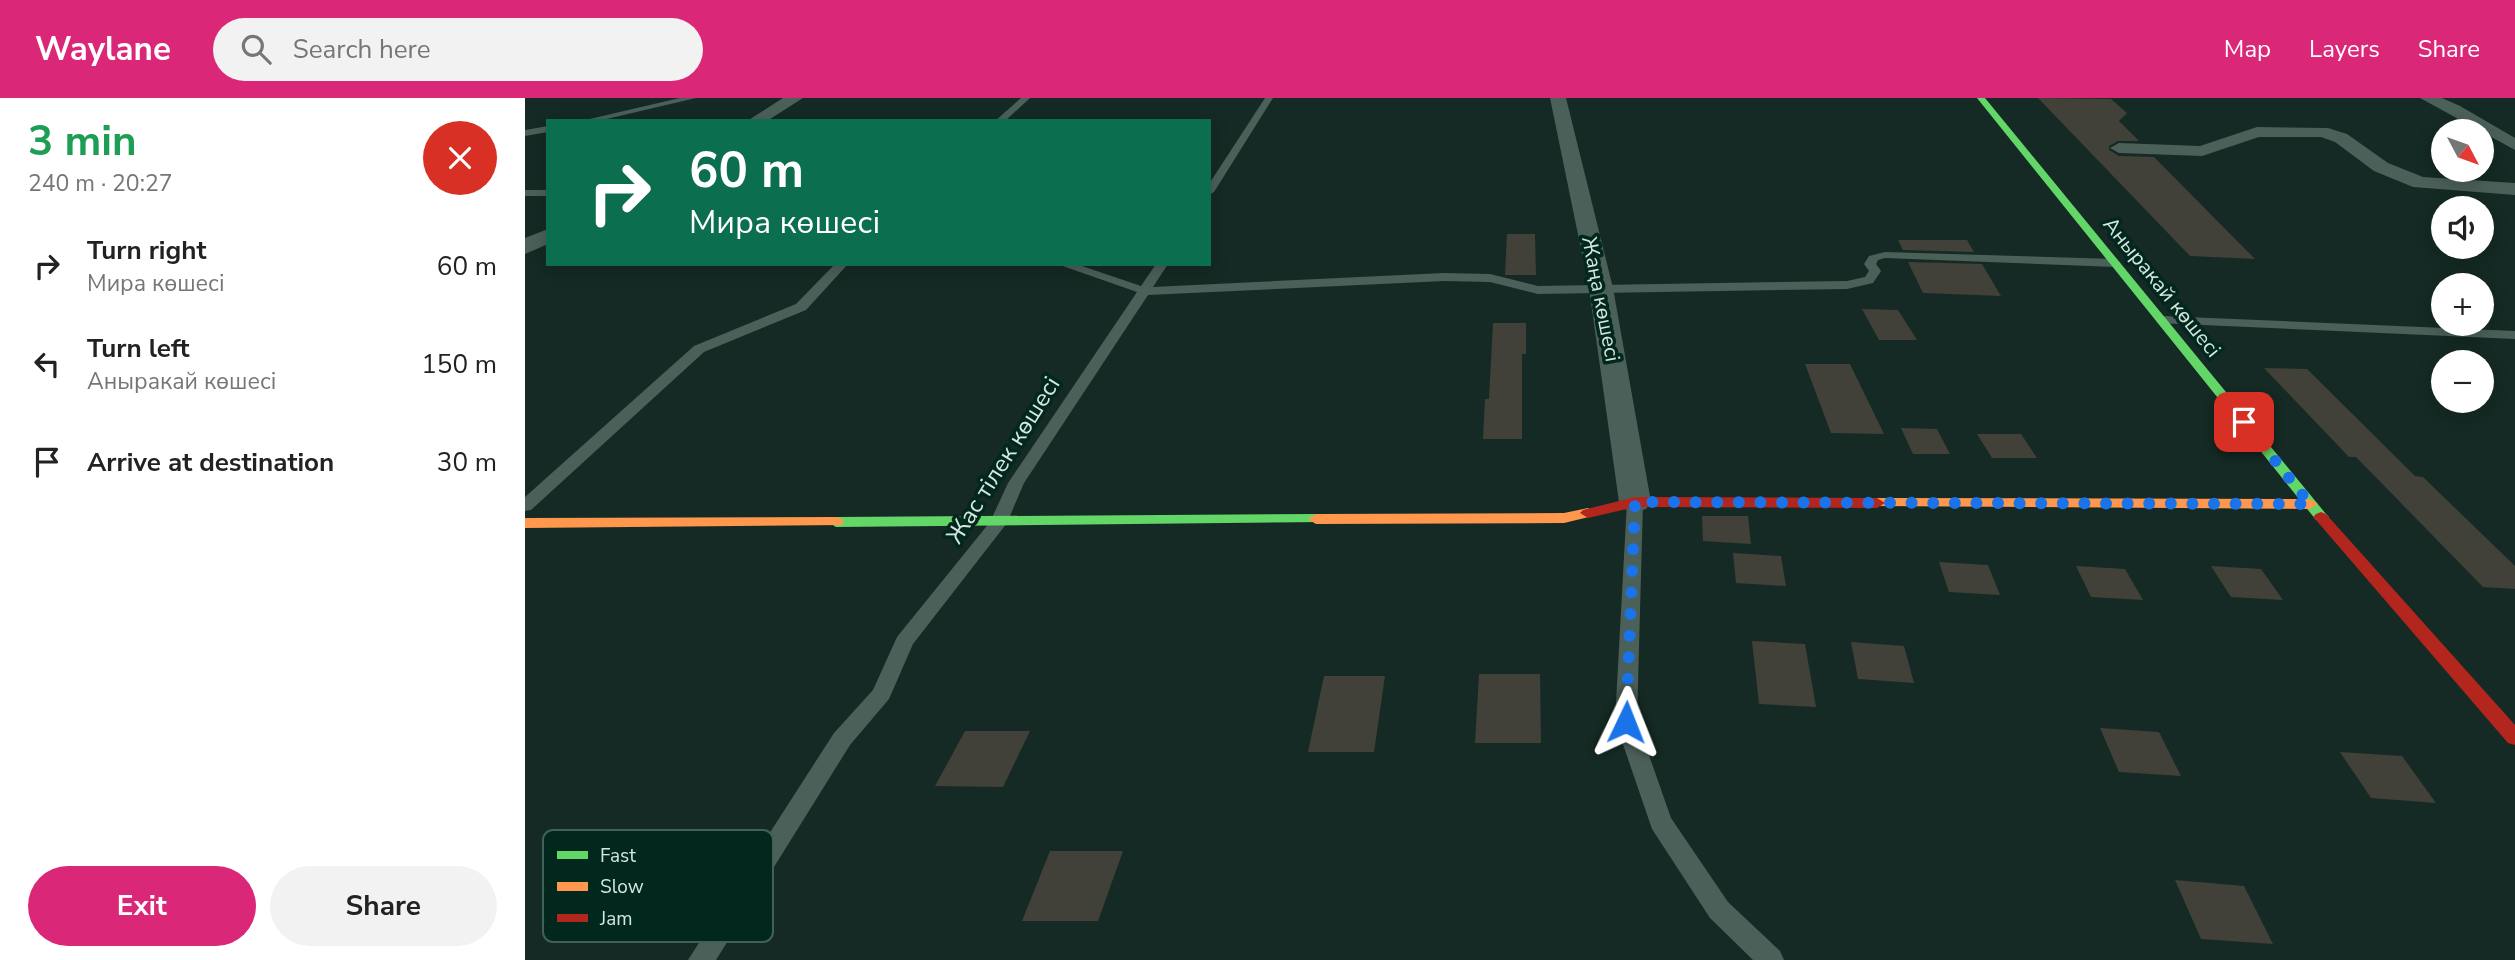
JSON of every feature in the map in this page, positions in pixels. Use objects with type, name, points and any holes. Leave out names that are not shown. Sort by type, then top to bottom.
[{"type":"street","points":[[758,119],[795,98]]},
{"type":"street","name":"Жаңа көшесі","points":[[1557,98],[1601,288],[1635,502]]},
{"type":"street","name":"Аныракай көшесі","points":[[1981,98],[2310,504],[2515,738]]},
{"type":"street","points":[[2428,98],[2454,109],[2515,145]]},
{"type":"street","points":[[2119,148],[2202,151],[2227,140],[2257,132],[2322,132],[2341,138],[2381,167],[2420,183],[2515,189]]},
{"type":"street","points":[[525,247],[546,236]]},
{"type":"street","points":[[525,523],[998,523],[1563,518],[1635,502],[2310,504]]},
{"type":"lane","points":[[594,119],[692,98]]},
{"type":"lane","points":[[1001,119],[1026,98]]},
{"type":"lane","points":[[1211,189],[1269,98]]},
{"type":"lane","points":[[525,133],[546,128]]},
{"type":"lane","points":[[525,193],[546,193]]},
{"type":"lane","points":[[1069,266],[1145,292],[1444,277],[1490,278],[1538,290],[1847,285],[1869,280],[1875,271],[1870,264],[1873,258],[1885,255],[2115,263]]},
{"type":"lane","points":[[525,506],[699,349],[801,307],[840,266]]},
{"type":"lane","name":"Жас тілек көшесі","points":[[773,847],[842,738],[882,694],[904,642],[998,523],[1016,483],[1050,429],[1161,266]]},
{"type":"lane","points":[[2162,320],[2515,335]]},
{"type":"lane","points":[[1635,502],[1626,722],[1660,822],[1719,910],[1771,960]]},
{"type":"lane","name":"Жас тілек көшесі","points":[[701,960],[712,942]]},
{"type":"building","points":[[2038,98],[2111,99],[2127,113],[2119,121],[2139,141],[2118,141],[2109,146],[2109,150],[2119,156],[2154,157],[2255,259],[2190,256]]},
{"type":"building","points":[[1507,234],[1535,234],[1536,275],[1505,275]]},
{"type":"building","points":[[1898,240],[1967,240],[1974,252],[1903,250]]},
{"type":"building","points":[[1908,262],[1982,264],[2001,296],[1923,293]]},
{"type":"building","points":[[1862,309],[1898,310],[1917,340],[1879,340]]},
{"type":"building","points":[[1493,323],[1526,323],[1526,354],[1522,354],[1522,439],[1483,439],[1485,399],[1489,399]]},
{"type":"building","points":[[1805,364],[1850,364],[1884,434],[1831,433]]},
{"type":"building","points":[[2264,368],[2307,369],[2415,476],[2423,477],[2515,566],[2515,589],[2483,587],[2356,457],[2349,457]]},
{"type":"building","points":[[1901,428],[1937,429],[1950,454],[1913,454]]},
{"type":"building","points":[[1977,434],[2021,434],[2037,458],[1992,458]]},
{"type":"building","points":[[1702,516],[1748,516],[1751,544],[1703,541]]},
{"type":"building","points":[[1733,553],[1781,556],[1786,586],[1736,583]]},
{"type":"building","points":[[1939,562],[1988,565],[2000,595],[1949,592]]},
{"type":"building","points":[[2076,566],[2125,569],[2143,600],[2091,597]]},
{"type":"building","points":[[2211,566],[2261,569],[2283,600],[2231,597]]},
{"type":"building","points":[[1752,641],[1805,644],[1816,707],[1759,704]]},
{"type":"building","points":[[1851,642],[1904,646],[1914,683],[1858,679]]},
{"type":"building","points":[[1479,674],[1540,674],[1541,743],[1475,743]]},
{"type":"building","points":[[1324,676],[1385,676],[1374,752],[1308,752]]},
{"type":"building","points":[[2100,728],[2159,732],[2181,776],[2119,772]]},
{"type":"building","points":[[965,731],[1030,731],[1003,787],[935,786]]},
{"type":"building","points":[[2340,752],[2402,756],[2436,803],[2371,798]]},
{"type":"building","points":[[1050,851],[1123,851],[1098,921],[1022,921]]},
{"type":"building","points":[[2175,880],[2244,886],[2273,944],[2201,939]]},
{"type":"traffic: fast","points":[[1981,98],[2321,517]]},
{"type":"traffic: fast","points":[[836,522],[1316,519]]},
{"type":"traffic: slow","points":[[1877,503],[2310,504]]},
{"type":"traffic: slow","points":[[1316,519],[1564,518],[1588,513]]},
{"type":"traffic: slow","points":[[525,523],[836,522]]},
{"type":"traffic: jam","points":[[1588,513],[1635,502],[1877,503]]},
{"type":"traffic: jam","points":[[2321,517],[2515,738]]},
{"type":"route","points":[[1626,722],[1635,502],[2310,504],[2244,422]]}]
